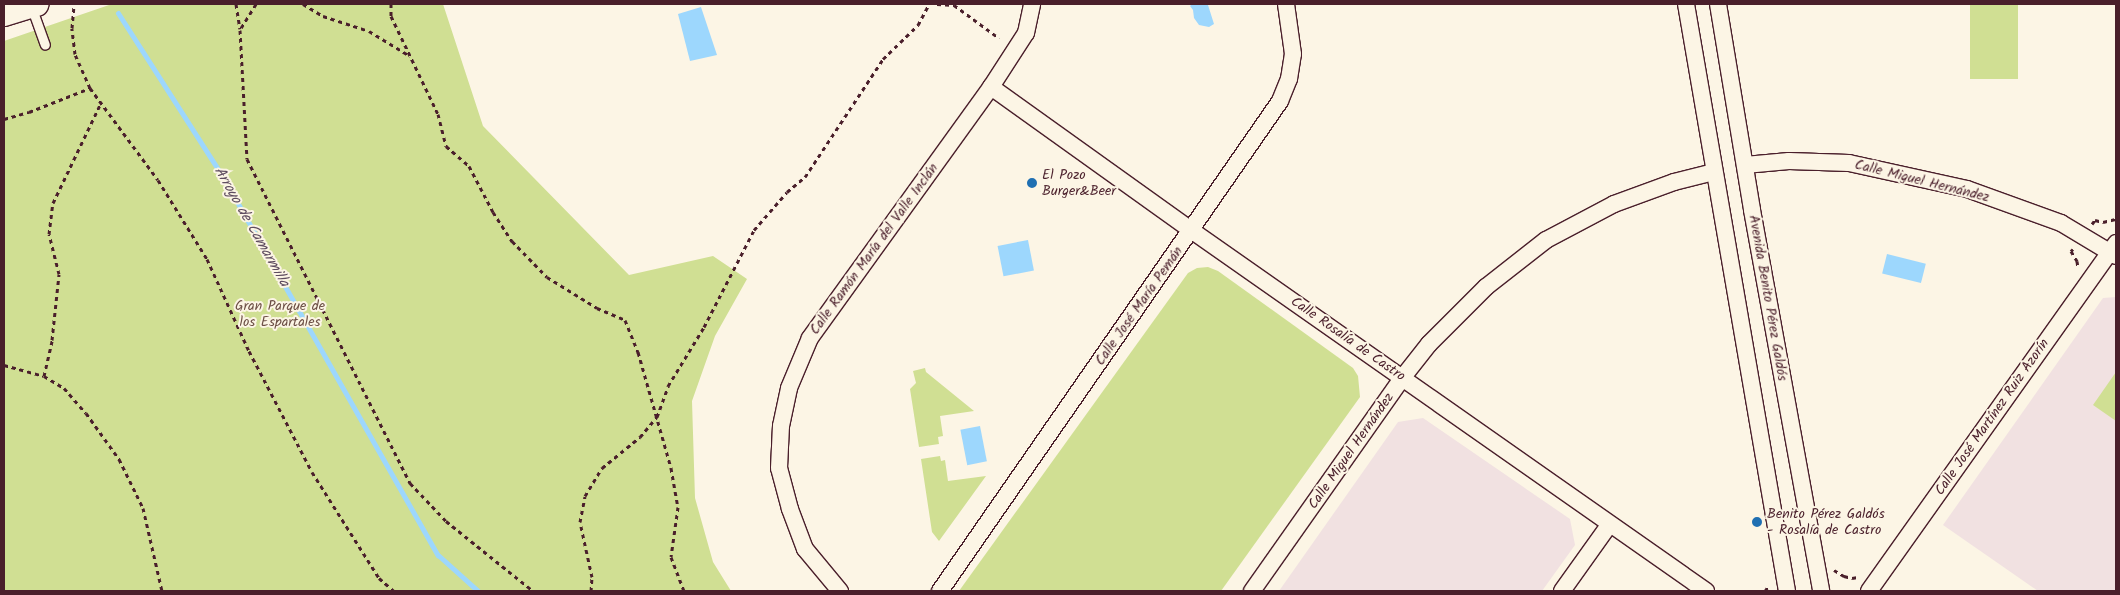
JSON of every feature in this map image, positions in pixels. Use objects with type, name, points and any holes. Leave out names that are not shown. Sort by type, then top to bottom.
[{"type":"street","points":[[4,14],[34,4]]},
{"type":"street","name":"Calle Ramón María del Valle Inclán","points":[[840,591],[806,549],[790,510],[779,468],[781,426],[789,388],[810,338],[991,87],[1026,34],[1032,4]]},
{"type":"street","name":"Calle José María Pemán","points":[[940,591],[1280,101],[1289,79],[1293,54],[1286,4]]},
{"type":"street","points":[[1686,4],[1787,591]]},
{"type":"street","name":"Avenida Benito Pérez Galdós","points":[[1718,4],[1821,591]]},
{"type":"street","name":"Calle Rosalía de Castro","points":[[991,87],[1191,230],[1706,591]]},
{"type":"street","name":"Calle Miguel Hernández","points":[[1745,165],[1789,161],[1848,163],[1967,189],[2061,223],[2114,250]]},
{"type":"street","name":"Calle Miguel Hernández","points":[[1252,591],[1403,377],[1429,344],[1486,288],[1546,240],[1614,204],[1674,182],[1714,172]]},
{"type":"street","name":"Calle José Martínez Ruiz Azorín","points":[[1868,591],[2114,250]]},
{"type":"street","points":[[1562,591],[1609,524]]},
{"type":"lane","points":[[34,4],[45,45]]},
{"type":"path","points":[[236,4],[240,30],[247,159],[410,483],[446,521],[532,591]]},
{"type":"path","points":[[240,30],[256,4]]},
{"type":"path","points":[[303,4],[323,16],[369,31],[411,56]]},
{"type":"path","points":[[391,4],[391,16],[438,114],[446,146],[470,166],[493,212],[512,242],[547,276],[596,308],[624,320],[638,352],[671,468],[678,507],[671,557],[684,591]]},
{"type":"path","points":[[591,591],[592,577],[580,522],[586,496],[602,468],[640,437],[657,417],[668,386],[704,327],[754,230],[787,192],[805,177],[883,59],[918,26],[929,4]]},
{"type":"path","points":[[937,4],[954,5],[999,38]]},
{"type":"path","points":[[74,7],[72,28],[75,54],[90,88],[158,180],[207,259],[249,351],[312,472],[379,578],[394,591]]},
{"type":"path","points":[[4,119],[29,112],[90,88]]},
{"type":"path","points":[[44,376],[52,340],[59,274],[49,234],[53,203],[101,103]]},
{"type":"path","points":[[4,365],[44,376],[64,388],[86,412],[119,459],[143,508],[162,591]]},
{"type":"shaded area","points":[[2116,297],[2116,591],[2038,591],[1943,525],[2103,298]]},
{"type":"shaded area","points":[[1423,418],[1570,519],[1575,545],[1542,591],[1279,591],[1398,422]]},
{"type":"green space","name":"Gran Parque de los Espartales","points":[[112,4],[443,4],[483,126],[629,275],[713,256],[747,279],[715,336],[692,401],[695,498],[713,562],[731,591],[4,591],[4,41]]},
{"type":"green space","points":[[1970,4],[2018,4],[2018,79],[1970,79]]},
{"type":"green space","points":[[1208,267],[1218,271],[1353,368],[1358,376],[1360,397],[1221,591],[959,591],[1188,273],[1197,268]]},
{"type":"green space","points":[[925,368],[926,372],[974,411],[940,416],[943,436],[938,437],[939,444],[919,447],[910,389],[916,383],[913,371]]},
{"type":"green space","points":[[2116,372],[2116,421],[2093,405]]},
{"type":"green space","points":[[940,456],[941,461],[945,460],[948,481],[986,476],[939,541],[932,532],[921,459]]},
{"type":"water","points":[[1192,4],[1208,5],[1214,24],[1209,27],[1199,25],[1194,18],[1193,10],[1190,6]]},
{"type":"water","points":[[701,7],[717,55],[690,61],[678,14]]},
{"type":"water","points":[[1028,240],[1034,270],[1003,276],[998,246]]},
{"type":"water","points":[[1887,254],[1926,264],[1921,283],[1882,273]]},
{"type":"water","points":[[980,426],[987,461],[967,465],[960,430]]},
{"type":"waterway","name":"Arroyo de Camarmilla","points":[[118,13],[224,179],[438,555],[478,591]]},
{"type":"place","name":"El Pozo Burger&Beer","points":[[1032,183]]},
{"type":"place","name":"Benito Pérez Galdós - Rosalía de Castro","points":[[1757,522]]}]
